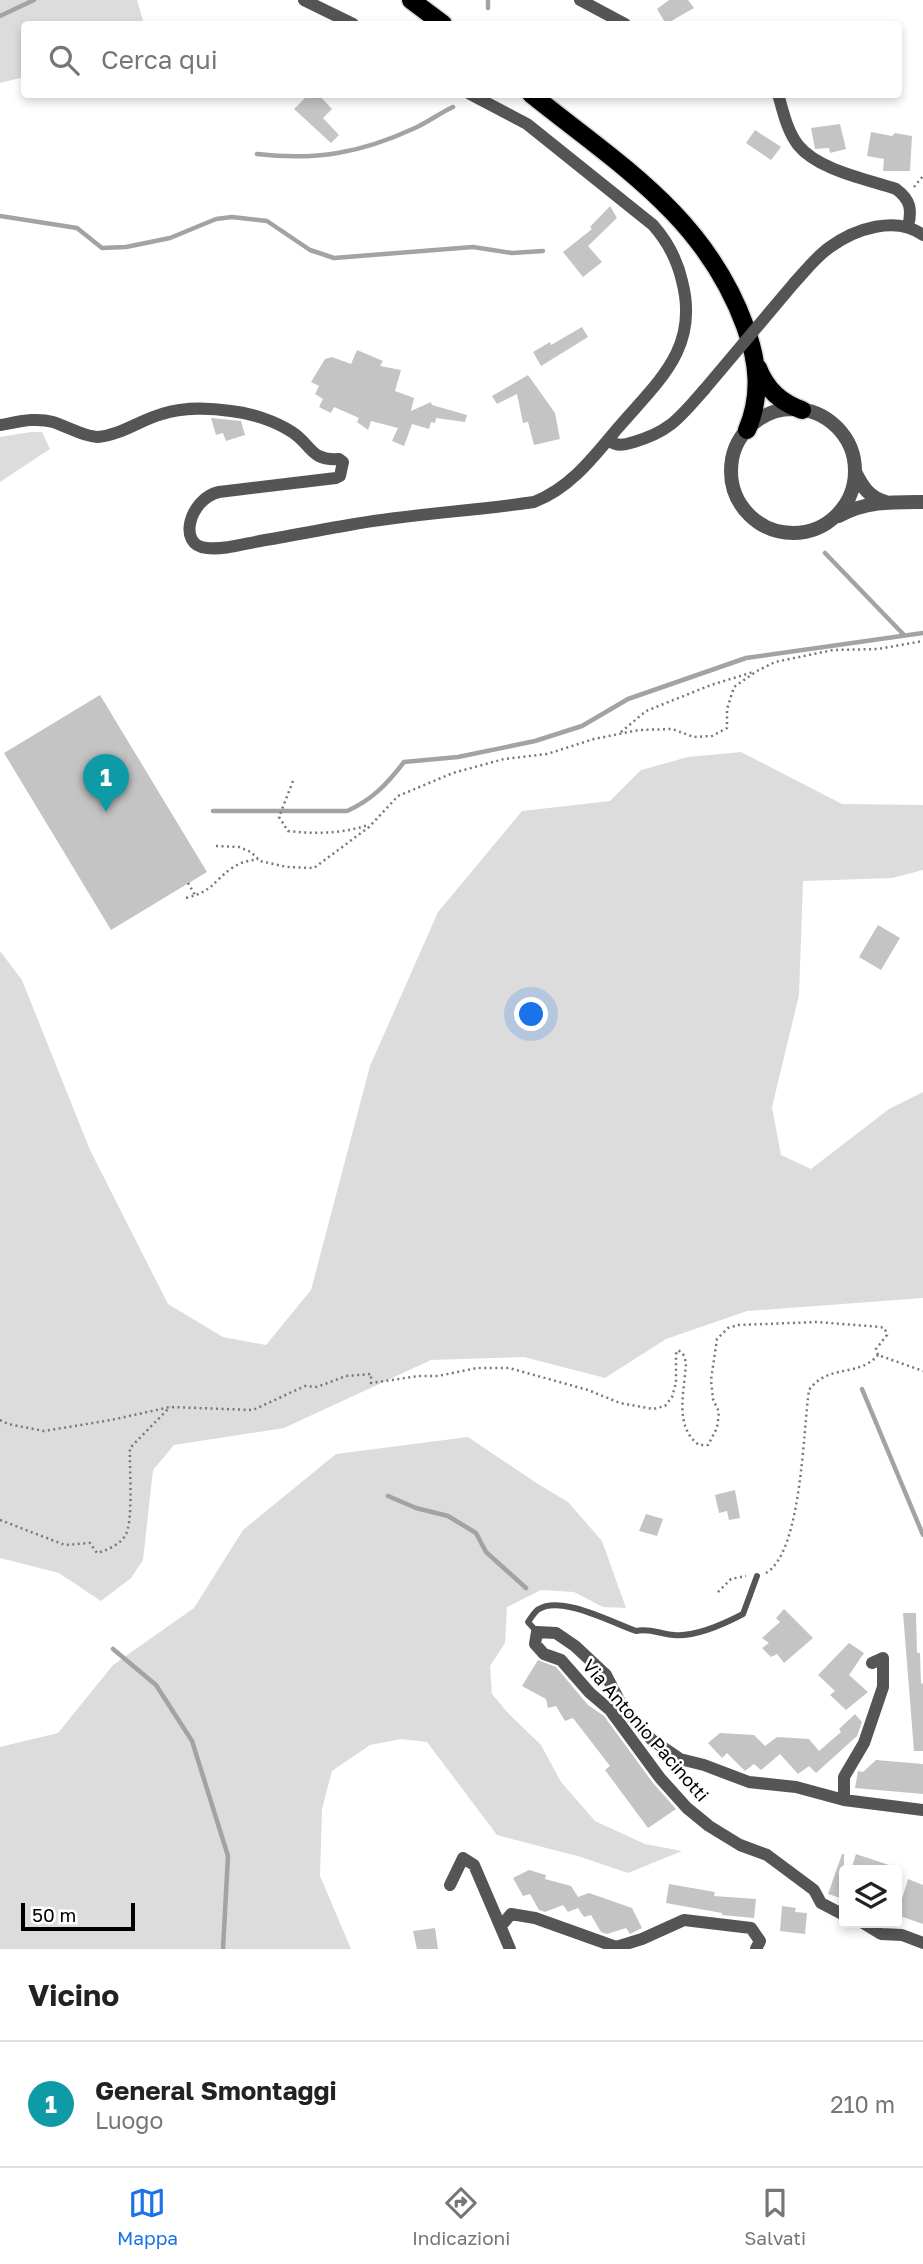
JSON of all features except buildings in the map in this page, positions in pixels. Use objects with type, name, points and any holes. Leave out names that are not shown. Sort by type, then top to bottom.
[{"type":"main road","points":[[411,0],[439,21]]},
{"type":"main road","points":[[536,98],[654,193],[696,235],[727,284],[739,309],[753,355],[771,391],[790,406],[802,410]]},
{"type":"main road","points":[[747,430],[755,409],[758,388],[753,355]]},
{"type":"street","points":[[304,0],[347,21]]},
{"type":"street","points":[[580,0],[619,21]]},
{"type":"street","points":[[0,425],[34,419],[50,421],[94,437],[112,435],[163,413],[187,410],[232,411],[264,419],[293,432],[310,451],[324,460],[339,459],[344,462],[340,476],[336,478],[219,492],[205,497],[196,507],[189,523],[193,538],[198,545],[205,548],[228,547],[353,524],[534,502],[550,496],[574,477],[667,371],[684,340],[687,297],[675,258],[653,225],[547,139],[508,113],[478,98]]},
{"type":"street","points":[[779,98],[797,144],[820,163],[895,189],[904,195],[910,204],[908,227]]},
{"type":"street","points":[[608,440],[625,445],[666,430],[704,390],[795,282],[830,247],[866,229],[891,225],[908,227],[923,235]]},
{"type":"street","points":[[891,502],[873,497],[861,484],[855,472],[850,446],[839,428],[822,416],[802,410],[780,410],[761,418],[747,430],[735,450],[732,469],[734,488],[742,506],[755,520],[772,529],[792,533],[811,530],[861,506],[923,502]]},
{"type":"street","points":[[829,522],[844,507],[853,488],[855,472]]},
{"type":"street","points":[[537,1632],[556,1633],[575,1646],[606,1675],[622,1706],[652,1740],[680,1759],[749,1782],[796,1787],[844,1800],[923,1810]]},
{"type":"street","name":"Via Antonio Pacinotti","points":[[537,1632],[535,1644],[544,1654],[561,1660],[590,1693],[610,1710],[660,1778],[687,1808],[709,1826],[766,1855],[814,1890],[821,1903],[839,1912]]},
{"type":"street","points":[[844,1800],[845,1777],[864,1743],[883,1687],[883,1658],[872,1663]]},
{"type":"street","points":[[450,1885],[463,1858],[474,1865],[510,1949]]},
{"type":"street","points":[[501,1926],[511,1914],[534,1918],[616,1947],[684,1920],[751,1928],[760,1941],[756,1949]]},
{"type":"street","points":[[871,1928],[881,1934],[902,1935],[923,1942]]},
{"type":"lane","points":[[537,1632],[528,1622],[538,1609],[569,1605],[636,1632],[646,1629],[685,1636],[729,1622],[743,1614],[757,1576]]},
{"type":"path","points":[[186,898],[205,893],[231,868],[244,861],[258,859],[287,867],[314,868],[372,824],[398,796],[453,773],[503,759],[547,754],[639,730],[672,729],[694,737],[712,736],[727,728],[727,709],[734,687],[775,662],[834,650],[878,649],[923,641]]},
{"type":"path","points":[[620,734],[646,711],[740,674],[757,671]]},
{"type":"path","points":[[293,780],[279,817],[288,831],[315,834],[348,831],[372,824]]},
{"type":"path","points":[[216,846],[239,847],[251,852],[258,859]]},
{"type":"path","points":[[188,883],[195,896]]},
{"type":"path","points":[[0,1420],[44,1432],[170,1407],[253,1410],[304,1386],[317,1387],[346,1376],[371,1374],[371,1383],[438,1376],[477,1368],[509,1368],[588,1390],[620,1404],[653,1409],[665,1406],[672,1397],[676,1383],[678,1350],[686,1362],[682,1418],[686,1432],[699,1445],[708,1445],[717,1428],[719,1412],[713,1399],[711,1380],[717,1339],[728,1328],[738,1325],[817,1322],[881,1327],[886,1329],[887,1335],[876,1349],[878,1355]]},
{"type":"path","points":[[878,1355],[923,1371]]},
{"type":"path","points":[[718,1592],[731,1579],[757,1576],[771,1570],[780,1558],[792,1528],[809,1390],[815,1381],[827,1374],[861,1367],[878,1355]]},
{"type":"path","points":[[0,1520],[65,1545],[90,1543],[97,1553],[110,1549],[125,1535],[130,1518],[130,1448],[170,1407]]},
{"type":"shaded area","points":[[0,0],[137,0],[143,21],[21,21],[21,78],[0,83]]},
{"type":"shaded area","points":[[42,432],[50,449],[0,482],[0,437]]},
{"type":"shaded area","points":[[741,752],[842,804],[923,805],[923,870],[892,878],[803,881],[799,995],[772,1107],[781,1155],[811,1169],[889,1109],[923,1092],[923,1298],[747,1311],[666,1339],[605,1378],[524,1357],[431,1360],[284,1428],[174,1445],[153,1470],[143,1560],[131,1578],[101,1601],[59,1573],[0,1558],[0,951],[22,980],[90,1150],[168,1304],[223,1337],[266,1345],[311,1290],[370,1066],[438,912],[522,811],[610,801],[641,770],[688,757]]},
{"type":"shaded area","points":[[468,1437],[568,1502],[602,1541],[626,1608],[603,1607],[574,1592],[541,1590],[507,1607],[505,1643],[490,1666],[492,1694],[541,1745],[561,1782],[595,1821],[645,1844],[682,1851],[628,1873],[581,1857],[497,1835],[427,1742],[401,1739],[370,1745],[332,1771],[322,1809],[320,1876],[351,1949],[0,1949],[0,1747],[58,1733],[113,1665],[194,1608],[243,1530],[336,1454]]},
{"type":"waterway","points":[[0,16],[34,0]]},
{"type":"waterway","points":[[488,0],[488,8]]},
{"type":"waterway","points":[[257,154],[299,156],[357,149],[395,137],[453,107]]},
{"type":"waterway","points":[[0,216],[77,228],[102,248],[126,247],[170,238],[216,219],[232,217],[267,221],[310,250],[334,258],[473,247],[512,253],[543,251]]},
{"type":"waterway","points":[[825,553],[904,635]]},
{"type":"waterway","points":[[213,811],[347,811],[379,791],[404,762],[458,757],[535,741],[582,726],[628,699],[746,658],[923,633]]},
{"type":"waterway","points":[[862,1389],[923,1535]]},
{"type":"waterway","points":[[388,1496],[416,1508],[448,1516],[476,1533],[486,1552],[526,1588]]},
{"type":"waterway","points":[[113,1649],[156,1685],[192,1741],[228,1856],[223,1949]]},
{"type":"place","name":"General Smontaggi","points":[[106,812]]}]
